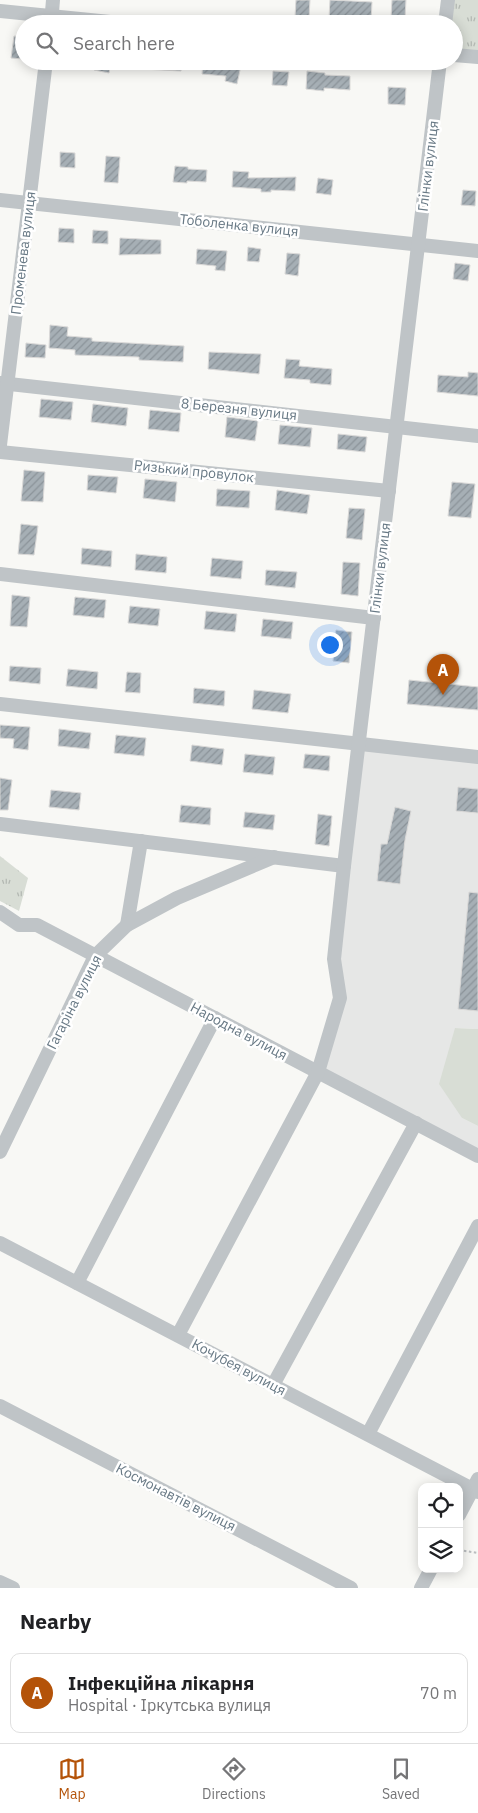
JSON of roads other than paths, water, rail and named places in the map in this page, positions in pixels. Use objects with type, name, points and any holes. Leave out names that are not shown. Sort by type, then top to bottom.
[{"type":"street","points":[[52,15],[53,0]]},
{"type":"street","points":[[446,15],[448,0]]},
{"type":"street","points":[[0,11],[23,15]]},
{"type":"street","points":[[463,56],[478,57]]},
{"type":"street","name":"Променева вулиця","points":[[0,445],[4,383],[45,70]]},
{"type":"street","name":"Глінки вулиця","points":[[178,1335],[318,1072],[340,998],[334,959],[439,70]]},
{"type":"street","name":"Тоболенка вулиця","points":[[0,200],[478,251]]},
{"type":"street","name":"8 Березня вулиця","points":[[4,383],[478,436]]},
{"type":"street","name":"Ризький провулок","points":[[0,452],[389,491]]},
{"type":"street","points":[[0,574],[374,618]]},
{"type":"street","points":[[0,704],[478,757]]},
{"type":"street","points":[[0,824],[344,866]]},
{"type":"street","points":[[127,925],[141,841]]},
{"type":"street","name":"Гагаріна вулиця","points":[[0,1152],[95,956],[127,925],[177,898],[274,857]]},
{"type":"street","name":"Народна вулиця","points":[[0,912],[19,925],[37,925],[478,1156]]},
{"type":"street","points":[[77,1283],[216,1018]]},
{"type":"street","points":[[273,1385],[416,1123]]},
{"type":"street","points":[[368,1434],[478,1226]]},
{"type":"street","name":"Кочубея вулиця","points":[[0,1243],[368,1434],[476,1486]]},
{"type":"street","name":"Космонавтів вулиця","points":[[0,1406],[351,1588]]},
{"type":"street","points":[[463,1508],[476,1486]]},
{"type":"street","points":[[421,1588],[429,1573]]},
{"type":"street","points":[[0,1582],[13,1588]]},
{"type":"place","name":"Інфекційна лікарня","points":[[443,695]]}]
